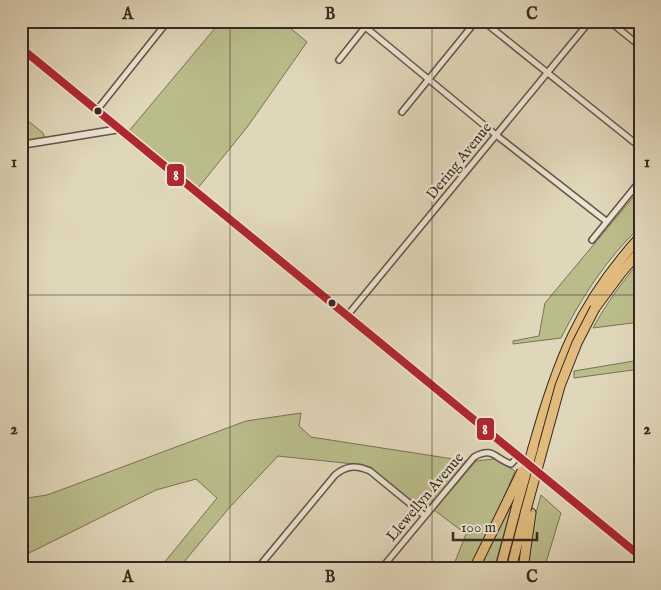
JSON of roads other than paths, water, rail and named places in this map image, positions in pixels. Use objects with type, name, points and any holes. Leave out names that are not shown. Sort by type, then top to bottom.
[{"type":"highway","points":[[500,569],[532,448],[555,373],[567,345],[614,267],[640,237]]},
{"type":"highway","points":[[511,569],[529,512],[551,418],[568,363],[591,307],[640,251]]},
{"type":"highway","points":[[474,569],[532,448]]},
{"type":"highway","points":[[523,569],[529,512]]},
{"type":"street","points":[[96,110],[168,21]]},
{"type":"street","points":[[358,21],[496,135],[606,221]]},
{"type":"street","points":[[339,60],[370,21]]},
{"type":"street","points":[[402,112],[476,21]]},
{"type":"street","points":[[483,21],[640,147]]},
{"type":"street","name":"Dering Avenue","points":[[347,316],[590,21]]},
{"type":"street","points":[[609,21],[640,46]]},
{"type":"street","points":[[21,48],[399,359]]},
{"type":"street","points":[[21,145],[120,129]]},
{"type":"street","points":[[592,240],[640,181]]},
{"type":"street","points":[[444,396],[640,556]]},
{"type":"street","name":"Llewellyn Avenue","points":[[381,569],[474,457],[480,454],[491,453],[511,464],[518,457]]},
{"type":"street","points":[[257,569],[335,475],[344,468],[362,467],[378,476],[425,516]]},
{"type":"tunnel","points":[[399,359],[444,396]]}]
